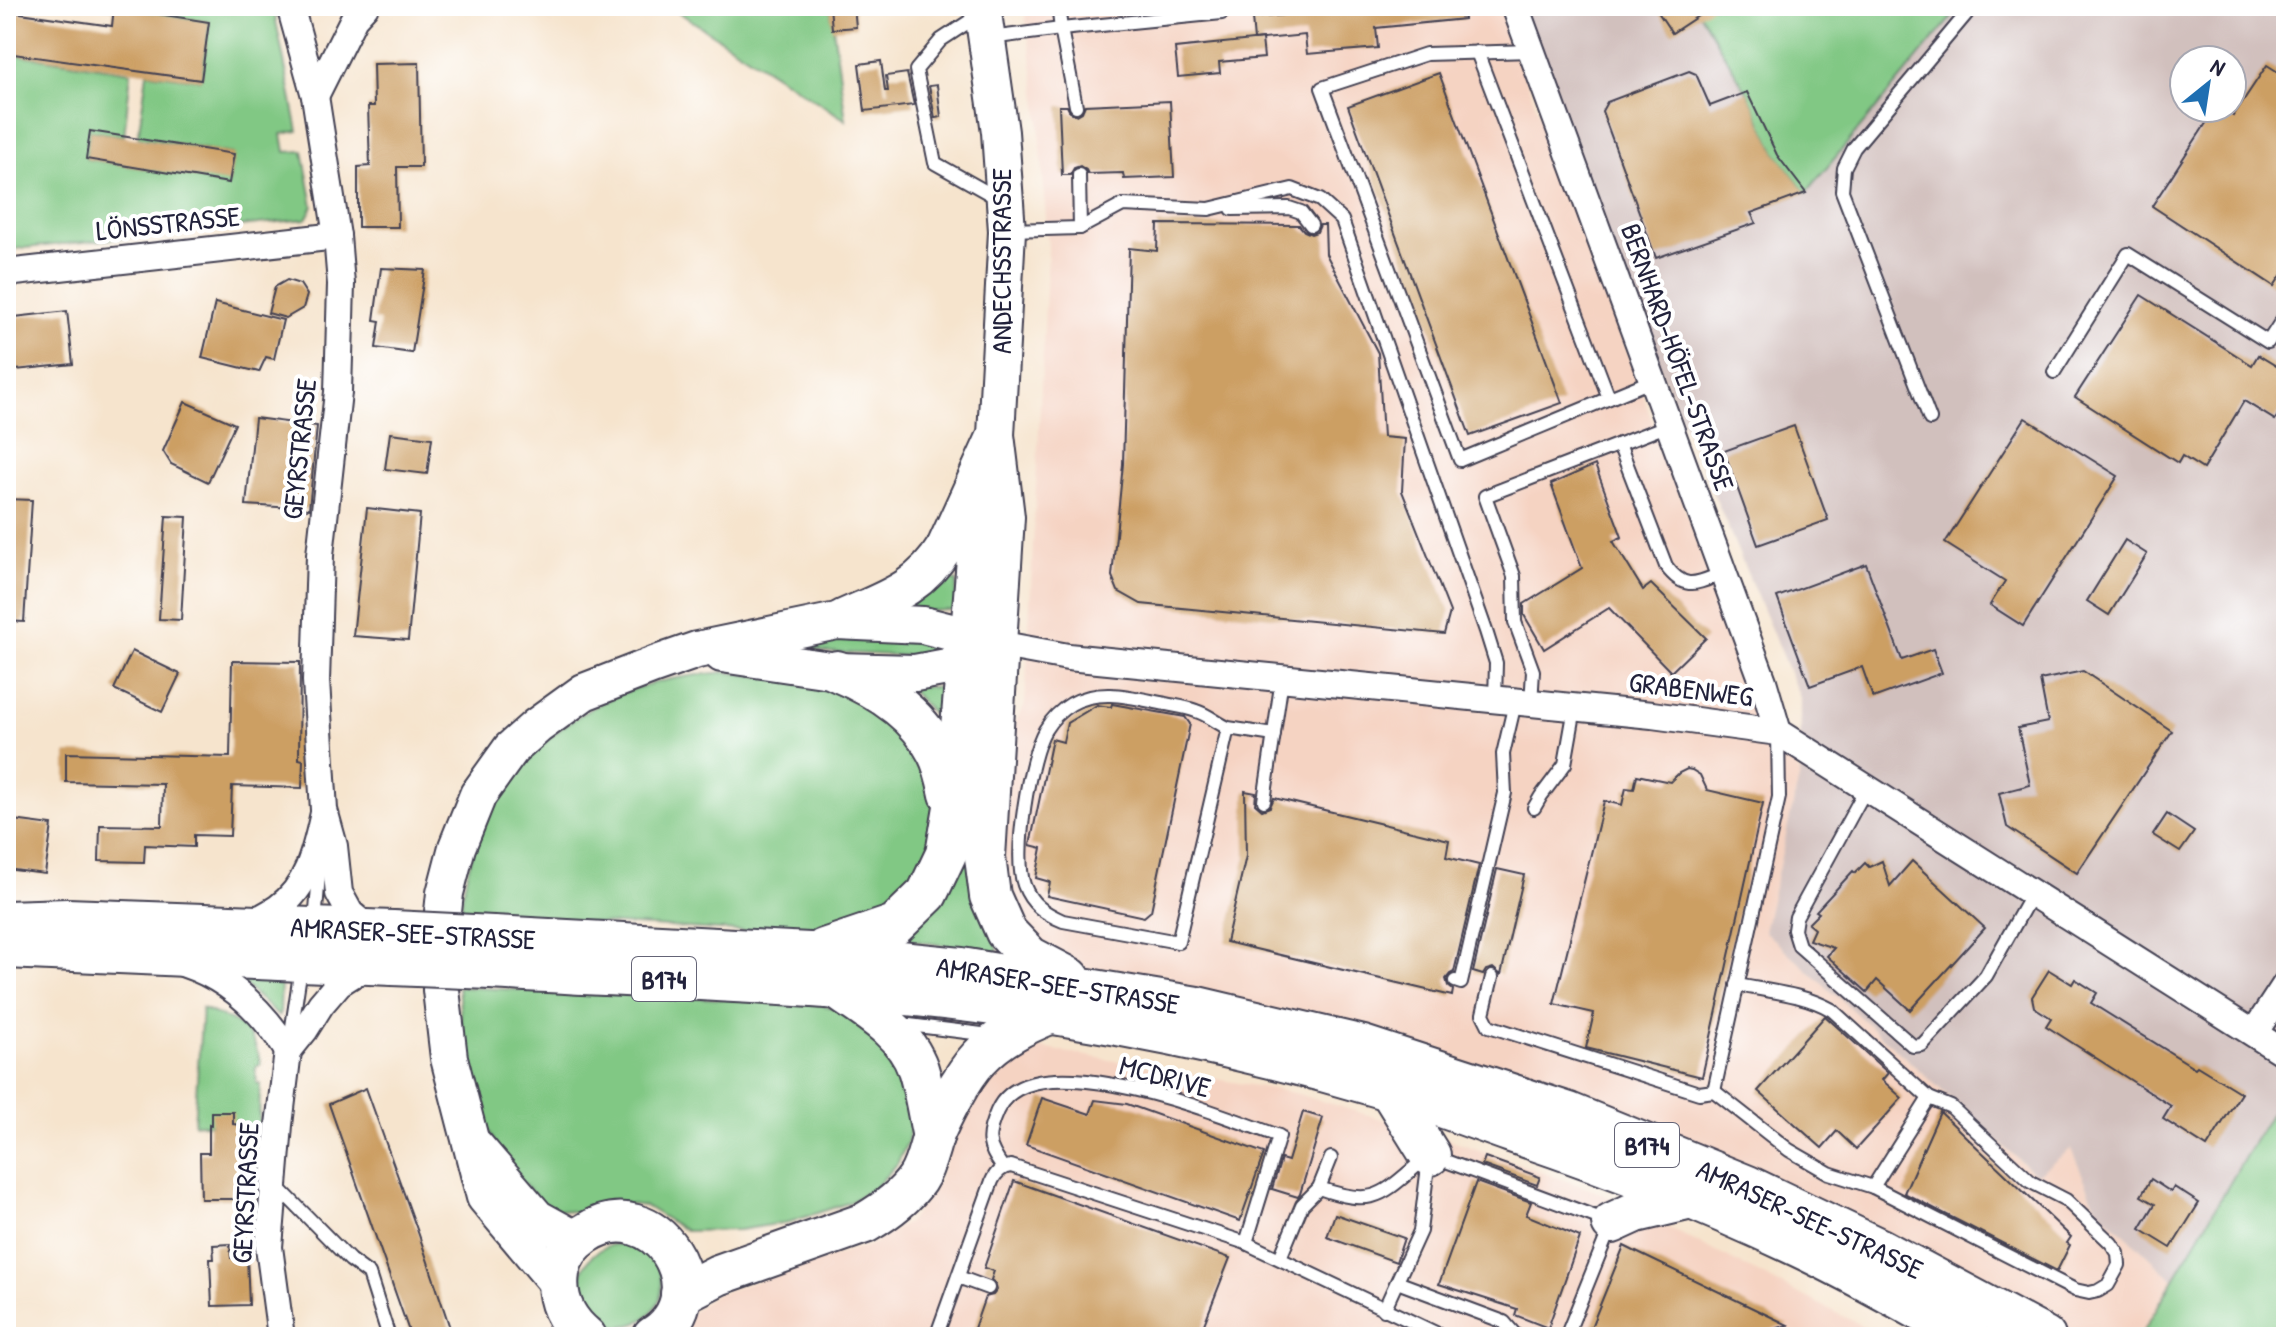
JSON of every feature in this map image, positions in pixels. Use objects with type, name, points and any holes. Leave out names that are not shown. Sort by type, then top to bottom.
[{"type":"main road","name":"ANDECHSSTRASSE","points":[[976,635],[1006,517],[996,435],[1006,216],[1000,132],[981,16]]},
{"type":"main road","name":"ANDECHSSTRASSE","points":[[976,635],[979,508],[996,435]]},
{"type":"main road","points":[[558,1284],[485,1197],[449,1058],[441,990],[445,893],[457,847],[478,795],[511,749],[584,692],[697,650],[837,621],[903,591],[935,563],[945,547],[996,435]]},
{"type":"main road","points":[[837,621],[923,625],[976,635]]},
{"type":"main road","points":[[697,650],[837,671],[917,673],[947,667],[976,635]]},
{"type":"main road","points":[[809,953],[895,925],[927,894],[946,854],[976,635]]},
{"type":"main road","points":[[976,635],[985,857],[990,896],[1006,932],[1030,957],[1099,992]]},
{"type":"main road","points":[[837,671],[858,679],[901,706],[924,730],[941,760],[954,807]]},
{"type":"main road","name":"AMRASER-SEE-STRASSE","points":[[6,921],[67,919],[381,948],[492,952],[809,953],[961,968],[1197,1007],[1363,1046],[1569,1113],[1748,1186],[1878,1248],[2045,1337]]},
{"type":"main road","name":"AMRASER-SEE-STRASSE","points":[[6,948],[159,955],[290,941]]},
{"type":"main road","name":"AMRASER-SEE-STRASSE","points":[[492,952],[1052,1013],[1269,1058],[1389,1089],[1561,1149],[1691,1199],[1793,1244],[1969,1337]]},
{"type":"main road","points":[[836,988],[882,1021],[914,1059],[933,1137]]},
{"type":"main road","points":[[681,1294],[718,1275],[865,1223],[887,1210],[916,1180],[933,1137],[967,1073],[982,1055],[1024,1024],[1052,1013]]},
{"type":"main road","points":[[1389,1089],[1430,1155]]},
{"type":"main road","points":[[471,1142],[537,1218],[577,1240]]},
{"type":"main road","points":[[1612,1223],[1636,1212],[1691,1199]]},
{"type":"main road","points":[[577,1333],[559,1299],[558,1284],[563,1260],[577,1240],[594,1228],[615,1223],[636,1225],[655,1234],[678,1262],[682,1278],[677,1309],[658,1336]]},
{"type":"main road","points":[[670,1249],[714,1252],[828,1236]]},
{"type":"street","name":"GEYRSTRASSE","points":[[290,6],[315,96],[337,236],[341,284],[338,392],[320,555],[316,681],[324,810],[334,846],[339,893],[350,913],[381,948]]},
{"type":"street","points":[[315,96],[354,18],[365,6]]},
{"type":"street","name":"BERNHARD-HÖFEL-STRASSE","points":[[1515,6],[1763,681],[1778,732]]},
{"type":"street","name":"LÖNSSTRASSE","points":[[6,273],[337,236]]},
{"type":"street","name":"GRABENWEG","points":[[976,635],[1068,657],[1665,717],[1778,732],[2286,1054]]},
{"type":"street","name":"GEYRSTRASSE","points":[[290,941],[280,907],[299,888],[313,861],[324,810]]},
{"type":"street","points":[[159,955],[196,968],[229,985],[272,1025],[288,1051],[339,983],[381,948]]},
{"type":"street","points":[[2254,1033],[2286,984]]},
{"type":"street","name":"GEYRSTRASSE","points":[[281,1337],[269,1247],[288,1051]]},
{"type":"lane","points":[[1058,6],[1076,106]]},
{"type":"lane","points":[[1231,6],[1222,13],[1061,29],[981,16],[941,40],[916,70],[935,163],[1006,216],[1080,228],[1123,205],[1209,209],[1289,208],[1301,212],[1311,225]]},
{"type":"lane","points":[[1930,419],[1842,191],[1844,168],[1854,148],[1973,6]]},
{"type":"lane","points":[[1532,51],[1426,54],[1322,88],[1460,460],[1653,380]]},
{"type":"lane","points":[[1477,52],[1609,398]]},
{"type":"lane","points":[[1079,175],[1080,228]]},
{"type":"lane","points":[[1209,209],[1292,189],[1320,200],[1342,220],[1496,663],[1514,702]]},
{"type":"lane","points":[[2054,372],[2128,254],[2268,342],[2286,314]]},
{"type":"lane","points":[[1455,981],[1461,983],[1505,793],[1503,754],[1514,702],[1533,671],[1515,622],[1514,576],[1485,496],[1669,425]]},
{"type":"lane","points":[[1619,444],[1666,566],[1674,577],[1684,584],[1695,584],[1723,573]]},
{"type":"lane","points":[[1264,801],[1282,679]]},
{"type":"lane","points":[[1228,728],[1178,942],[1063,921],[1046,914],[1033,902],[1024,885],[1020,866],[1022,824],[1037,749],[1056,715],[1070,705],[1106,694],[1129,696],[1196,711],[1228,728],[1274,735]]},
{"type":"lane","points":[[1534,808],[1565,764],[1575,708]]},
{"type":"lane","points":[[1714,1091],[1779,797],[1778,732]]},
{"type":"lane","points":[[1867,787],[1796,917],[1794,930],[1799,946],[1913,1046],[1922,1045],[1986,976],[2033,892]]},
{"type":"lane","name":"GEYRSTRASSE","points":[[288,1051],[290,941],[324,810]]},
{"type":"lane","points":[[1492,977],[1483,1014],[1489,1026],[1699,1093],[1714,1091],[1789,1150],[1829,1173],[1873,1187],[2075,1290],[2089,1293],[2108,1285],[2119,1265],[2118,1253],[2111,1243],[2066,1200],[2031,1182],[1951,1107],[1929,1098],[1832,1010],[1822,1004],[1737,985]]},
{"type":"lane","points":[[882,1021],[1005,1037]]},
{"type":"lane","name":"MCDRIVE","points":[[1003,1168],[988,1139],[992,1122],[1001,1102],[1029,1085],[1063,1075],[1177,1100],[1279,1136],[1246,1243]]},
{"type":"lane","points":[[1873,1187],[1929,1098]]},
{"type":"lane","points":[[1319,1188],[1357,1198],[1374,1197],[1430,1155]]},
{"type":"lane","points":[[1430,1155],[1612,1223],[1566,1337]]},
{"type":"lane","points":[[1384,1310],[1420,1231],[1430,1155]]},
{"type":"lane","points":[[1280,1258],[1302,1205],[1319,1188],[1331,1158]]},
{"type":"lane","points":[[936,1337],[992,1181],[1003,1168],[1011,1166],[1246,1243],[1444,1337]]},
{"type":"lane","points":[[274,1184],[350,1260],[369,1274],[389,1337]]},
{"type":"lane","points":[[958,1277],[988,1288]]},
{"type":"lane","points":[[1397,1282],[1504,1322],[1517,1337]]},
{"type":"shaded area","points":[[1024,6],[1499,6],[1742,664],[1800,774],[1764,931],[2035,1175],[2071,1149],[2097,1208],[2173,1279],[2140,1337],[2079,1337],[1868,1222],[1078,968],[1019,924],[1000,881],[1005,740],[1025,705],[1048,248],[1038,106]]},
{"type":"shaded area","points":[[1507,6],[2286,6],[2286,1086],[2173,1279],[2097,1208],[2071,1149],[2036,1175],[1764,931],[1800,774],[1801,700]]},
{"type":"shaded area","points":[[1031,1046],[1294,1093],[1443,1137],[1598,1192],[1884,1337],[661,1337],[714,1295],[873,1244],[910,1221],[939,1180],[954,1135],[993,1063]]},
{"type":"green space","points":[[104,6],[273,6],[298,131],[282,134],[285,152],[303,151],[313,206],[306,219],[6,250],[6,53],[131,72],[124,136],[90,131],[86,159],[229,182],[233,154],[138,137],[147,73],[201,80],[209,22]]},
{"type":"green space","points":[[669,6],[830,6],[846,120]]},
{"type":"green space","points":[[1695,6],[1961,6],[1806,193],[1777,155],[1747,92]]},
{"type":"green space","points":[[941,575],[957,581],[952,610],[928,611],[905,607]]},
{"type":"green space","points":[[863,638],[931,642],[930,657],[826,652],[798,647],[819,640]]},
{"type":"green space","points":[[725,672],[829,685],[913,734],[942,828],[905,902],[826,936],[460,915],[467,874],[480,835],[498,799],[522,767],[550,738],[582,714],[618,695],[666,680]]},
{"type":"green space","points":[[905,684],[946,689],[948,730]]},
{"type":"green space","points":[[964,847],[998,950],[993,953],[909,940],[908,935]]},
{"type":"green space","points":[[234,975],[281,978],[280,1016],[278,1016]]},
{"type":"green space","points":[[458,987],[816,1003],[854,1014],[903,1063],[912,1118],[908,1141],[897,1164],[876,1187],[848,1203],[790,1222],[739,1230],[686,1231],[645,1206],[621,1203],[575,1212],[547,1207],[509,1170],[476,1104],[464,1048]]},
{"type":"green space","points":[[202,1008],[241,1027],[257,1050],[261,1064],[256,1066],[256,1083],[260,1084],[259,1125],[194,1124]]},
{"type":"green space","points":[[2286,1087],[2286,1337],[2140,1337]]},
{"type":"green space","points":[[621,1244],[637,1247],[650,1256],[659,1269],[662,1285],[659,1301],[650,1314],[637,1323],[621,1326],[605,1323],[592,1314],[583,1301],[580,1285],[583,1269],[592,1256],[605,1247]]},
{"type":"building","points":[[830,6],[854,6],[856,27],[832,29]]},
{"type":"building","points":[[1376,6],[1463,6],[1464,19],[1376,28],[1378,48],[1307,54],[1305,35],[1254,40],[1252,18]]},
{"type":"building","points":[[1654,6],[1713,6],[1672,33]]},
{"type":"building","points":[[114,7],[209,22],[201,80],[6,53],[6,11],[112,26]]},
{"type":"building","points":[[1262,39],[1264,58],[1219,62],[1220,73],[1178,77],[1175,48]]},
{"type":"building","points":[[881,61],[885,91],[888,91],[886,76],[907,73],[914,105],[865,111],[859,64]]},
{"type":"building","points":[[419,63],[421,167],[397,167],[398,227],[358,227],[358,167],[370,166],[368,106],[374,106],[373,64]]},
{"type":"building","points":[[2267,65],[2286,77],[2286,268],[2274,286],[2152,206],[2206,124],[2248,124],[2248,94]]},
{"type":"building","points":[[1689,71],[1696,74],[1710,106],[1747,92],[1777,155],[1806,193],[1751,213],[1756,223],[1656,258],[1602,111],[1607,102]]},
{"type":"building","points":[[1439,73],[1562,403],[1470,436],[1348,106]]},
{"type":"building","points":[[937,85],[941,117],[935,118],[929,86]]},
{"type":"building","points":[[1170,101],[1174,177],[1124,179],[1123,173],[1088,174],[1080,166],[1074,168],[1070,175],[1062,175],[1059,106],[1067,106],[1070,112],[1077,115],[1085,105]]},
{"type":"building","points":[[90,131],[234,154],[229,183],[86,159]]},
{"type":"building","points":[[1158,224],[1299,225],[1311,234],[1317,232],[1320,225],[1325,225],[1326,254],[1378,353],[1383,437],[1405,439],[1402,491],[1450,612],[1444,634],[1141,604],[1118,591],[1112,576],[1123,464],[1129,248],[1157,251]]},
{"type":"building","points":[[381,268],[425,270],[412,353],[376,348],[380,321],[374,320]]},
{"type":"building","points":[[287,280],[300,284],[307,295],[303,308],[286,318],[268,313],[275,287]]},
{"type":"building","points":[[2141,295],[2252,365],[2258,355],[2286,372],[2286,402],[2275,420],[2244,401],[2203,469],[2182,456],[2178,463],[2075,397]]},
{"type":"building","points":[[215,303],[283,320],[274,359],[266,357],[259,372],[202,358]]},
{"type":"building","points":[[67,311],[73,364],[6,371],[6,318]]},
{"type":"building","points":[[185,402],[235,424],[208,482],[171,464],[163,451]]},
{"type":"building","points":[[255,418],[317,426],[309,509],[246,505]]},
{"type":"building","points":[[2025,418],[2118,476],[2023,626],[1990,605],[2005,581],[1945,543]]},
{"type":"building","points":[[1794,426],[1828,520],[1758,545],[1724,451]]},
{"type":"building","points":[[390,433],[432,438],[427,474],[385,469]]},
{"type":"building","points":[[1595,465],[1622,537],[1613,541],[1643,590],[1651,584],[1706,638],[1671,672],[1609,608],[1544,649],[1524,615],[1524,604],[1582,568],[1551,484]]},
{"type":"building","points":[[6,499],[32,500],[24,622],[6,621]]},
{"type":"building","points":[[367,508],[420,514],[408,640],[353,636]]},
{"type":"building","points":[[166,516],[187,517],[181,620],[159,619]]},
{"type":"building","points":[[2125,540],[2147,554],[2109,615],[2087,601]]},
{"type":"building","points":[[1866,564],[1902,660],[1933,649],[1942,673],[1873,698],[1862,667],[1810,686],[1777,597]]},
{"type":"building","points":[[132,651],[180,674],[162,712],[114,689]]},
{"type":"building","points":[[232,661],[300,662],[299,759],[303,760],[302,788],[232,786],[230,836],[194,835],[194,847],[145,845],[144,862],[99,861],[100,825],[162,826],[163,784],[66,782],[66,753],[230,757]]},
{"type":"building","points":[[2083,671],[2172,731],[2077,873],[2007,827],[1999,793],[2030,785],[2018,728],[2048,722],[2040,680]]},
{"type":"building","points":[[1112,704],[1185,717],[1190,724],[1151,911],[1144,917],[1047,896],[1050,882],[1036,878],[1042,848],[1030,845],[1052,739],[1063,742],[1067,723],[1097,705],[1111,707]]},
{"type":"building","points":[[1687,769],[1700,775],[1707,790],[1763,803],[1702,1077],[1586,1048],[1594,1013],[1554,1004],[1604,801],[1622,805],[1626,788],[1634,789],[1637,775],[1670,782]]},
{"type":"building","points":[[1245,791],[1256,793],[1255,804],[1262,810],[1270,807],[1274,798],[1449,840],[1446,857],[1479,865],[1454,972],[1446,979],[1453,990],[1452,996],[1226,942],[1246,856]]},
{"type":"building","points":[[2167,814],[2194,832],[2180,852],[2153,835]]},
{"type":"building","points":[[6,819],[52,825],[45,874],[6,869]]},
{"type":"building","points":[[1882,861],[1890,886],[1912,861],[1985,928],[1910,1010],[1877,980],[1867,992],[1827,956],[1834,948],[1809,940],[1814,929],[1808,924],[1819,913],[1816,911],[1853,871],[1855,873],[1865,863],[1869,867]]},
{"type":"building","points":[[1497,869],[1524,875],[1501,975],[1493,968],[1483,975],[1473,972]]},
{"type":"building","points":[[2049,970],[2072,984],[2075,979],[2097,993],[2091,1003],[2241,1093],[2207,1147],[2163,1119],[2171,1106],[2046,1026],[2051,1018],[2034,1007],[2032,997]]},
{"type":"building","points":[[1825,1016],[1888,1073],[1882,1080],[1902,1098],[1856,1149],[1837,1131],[1822,1148],[1758,1091]]},
{"type":"building","points":[[366,1088],[453,1337],[411,1337],[329,1104]]},
{"type":"building","points":[[1042,1098],[1090,1114],[1095,1100],[1127,1104],[1264,1153],[1240,1221],[1026,1145]]},
{"type":"building","points":[[211,1112],[233,1112],[233,1124],[241,1125],[242,1180],[236,1180],[236,1199],[201,1199],[200,1153],[209,1153]]},
{"type":"building","points":[[1303,1112],[1323,1118],[1298,1197],[1272,1189],[1281,1159],[1288,1161]]},
{"type":"building","points":[[1940,1112],[2071,1237],[2057,1271],[1904,1193]]},
{"type":"building","points":[[1485,1157],[1540,1177],[1537,1185],[1482,1165]]},
{"type":"building","points":[[2151,1179],[2171,1192],[2174,1187],[2199,1203],[2171,1248],[2140,1229],[2155,1204],[2141,1196]]},
{"type":"building","points":[[1014,1181],[1230,1258],[1199,1337],[971,1337],[985,1297],[997,1290],[991,1280],[994,1271],[984,1268]]},
{"type":"building","points":[[1476,1182],[1531,1202],[1526,1215],[1580,1237],[1548,1328],[1515,1315],[1517,1309],[1439,1284]]},
{"type":"building","points":[[1335,1214],[1404,1238],[1396,1262],[1327,1237]]},
{"type":"building","points":[[230,1244],[231,1258],[247,1257],[249,1305],[212,1306],[210,1259],[214,1259],[213,1245]]},
{"type":"building","points":[[1624,1246],[1788,1325],[1749,1337],[1587,1337]]}]
